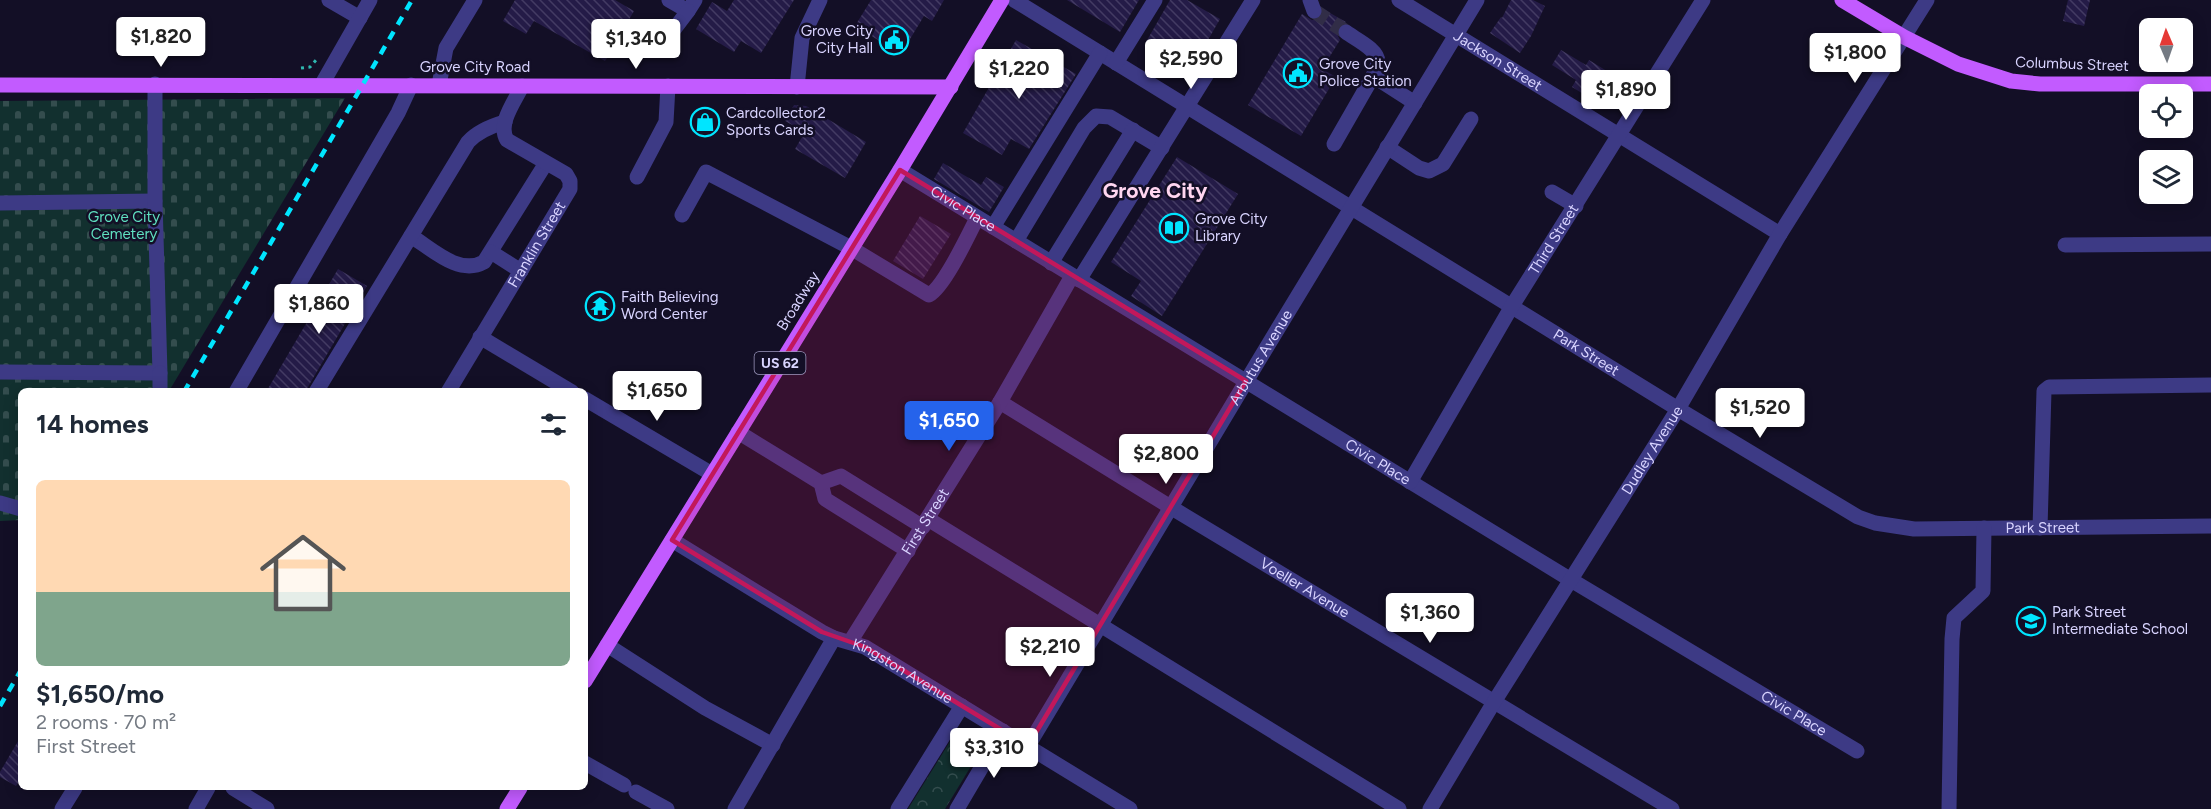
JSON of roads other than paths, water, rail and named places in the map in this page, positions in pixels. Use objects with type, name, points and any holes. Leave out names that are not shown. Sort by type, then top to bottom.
[{"type":"main road","name":"Broadway","points":[[588,676],[951,87],[1002,0]]},
{"type":"main road","name":"Columbus Street","points":[[1842,0],[1904,37],[1958,64],[2011,81],[2211,84]]},
{"type":"main road","name":"Grove City Road","points":[[0,85],[951,87]]},
{"type":"main road","points":[[507,809],[519,790]]},
{"type":"street","points":[[329,0],[360,18]]},
{"type":"street","points":[[322,84],[370,0]]},
{"type":"street","points":[[439,85],[446,48],[475,0]]},
{"type":"street","points":[[663,44],[692,6],[669,0]]},
{"type":"street","points":[[797,87],[802,38],[820,0]]},
{"type":"street","name":"Park Street","points":[[1014,0],[1678,409],[1858,517],[1875,523],[1914,529],[2211,526]]},
{"type":"street","points":[[1116,63],[1155,0]]},
{"type":"street","name":"First Street","points":[[850,642],[1076,278],[1162,148],[1253,0]]},
{"type":"street","name":"Jackson Street","points":[[1399,0],[1780,234]]},
{"type":"street","name":"Arbutus Avenue","points":[[1028,746],[1477,0]]},
{"type":"street","name":"Third Street","points":[[1410,482],[1512,306],[1702,0]]},
{"type":"street","name":"Dudley Avenue","points":[[1430,809],[1494,702],[1678,409],[1780,234],[1928,0]]},
{"type":"street","points":[[1334,144],[1373,76],[1378,63],[1377,56],[1346,32]]},
{"type":"street","points":[[993,228],[1100,53]]},
{"type":"street","points":[[1373,76],[1415,102]]},
{"type":"street","points":[[155,84],[155,201],[160,388]]},
{"type":"street","points":[[238,388],[398,113],[411,85]]},
{"type":"street","points":[[318,388],[468,142],[484,129],[505,122],[522,86]]},
{"type":"street","points":[[637,177],[666,122],[668,86]]},
{"type":"street","points":[[1016,241],[1084,128],[1096,116],[1110,117],[1162,148]]},
{"type":"street","points":[[1387,147],[1419,168],[1429,171],[1443,165],[1471,119]]},
{"type":"street","name":"Franklin Street","points":[[450,388],[570,189],[567,174],[507,140],[504,135],[505,122]]},
{"type":"street","points":[[1051,263],[1133,130]]},
{"type":"street","points":[[411,236],[461,266],[478,266],[491,252],[546,162]]},
{"type":"street","name":"Civic Place","points":[[900,170],[1571,580],[1857,751]]},
{"type":"street","points":[[682,215],[706,172],[851,248],[928,295],[935,292],[977,218]]},
{"type":"street","points":[[1552,192],[1576,206]]},
{"type":"street","points":[[0,203],[155,201]]},
{"type":"street","points":[[2065,245],[2211,244]]},
{"type":"street","points":[[491,252],[521,271]]},
{"type":"street","points":[[480,337],[565,388]]},
{"type":"street","points":[[0,372],[160,373]]},
{"type":"street","points":[[2040,528],[2044,391],[2049,387],[2211,385]]},
{"type":"street","points":[[588,401],[712,474]]},
{"type":"street","name":"Voeller Avenue","points":[[999,402],[1672,809]]},
{"type":"street","points":[[738,432],[821,483],[825,499],[908,551]]},
{"type":"street","points":[[821,483],[841,476],[925,523],[1399,809]]},
{"type":"street","points":[[0,503],[18,508]]},
{"type":"street","points":[[1949,809],[1954,618],[1983,591],[1984,528]]},
{"type":"street","name":"Kingston Avenue","points":[[672,540],[834,638],[865,647],[1130,809]]},
{"type":"street","points":[[735,809],[834,638]]},
{"type":"street","points":[[607,645],[705,708],[773,745]]},
{"type":"street","points":[[898,809],[962,706]]},
{"type":"street","points":[[957,809],[1003,731]]},
{"type":"street","points":[[588,765],[667,809]]},
{"type":"street","points":[[62,809],[74,790]]},
{"type":"street","points":[[196,809],[207,790]]},
{"type":"street","points":[[236,790],[267,809]]},
{"type":"tunnel","points":[[1314,11],[1346,32]]},
{"type":"railway","points":[[186,388],[412,0]]},
{"type":"railway","points":[[0,706],[18,675]]},
{"type":"place","name":"Grove City City Hall","points":[[894,40]]},
{"type":"place","name":"Grove City Police Station","points":[[1298,73]]},
{"type":"place","name":"Cardcollector2 Sports Cards","points":[[705,122]]},
{"type":"place","name":"Grove City Library","points":[[1174,228]]},
{"type":"place","name":"Faith Believing Word Center","points":[[600,306]]},
{"type":"place","name":"Park Street Intermediate School","points":[[2031,621]]},
{"type":"district","name":"Grove City","points":[[1155,191]]},
{"type":"park label","name":"Grove City Cemetery","points":[[124,226]]}]
